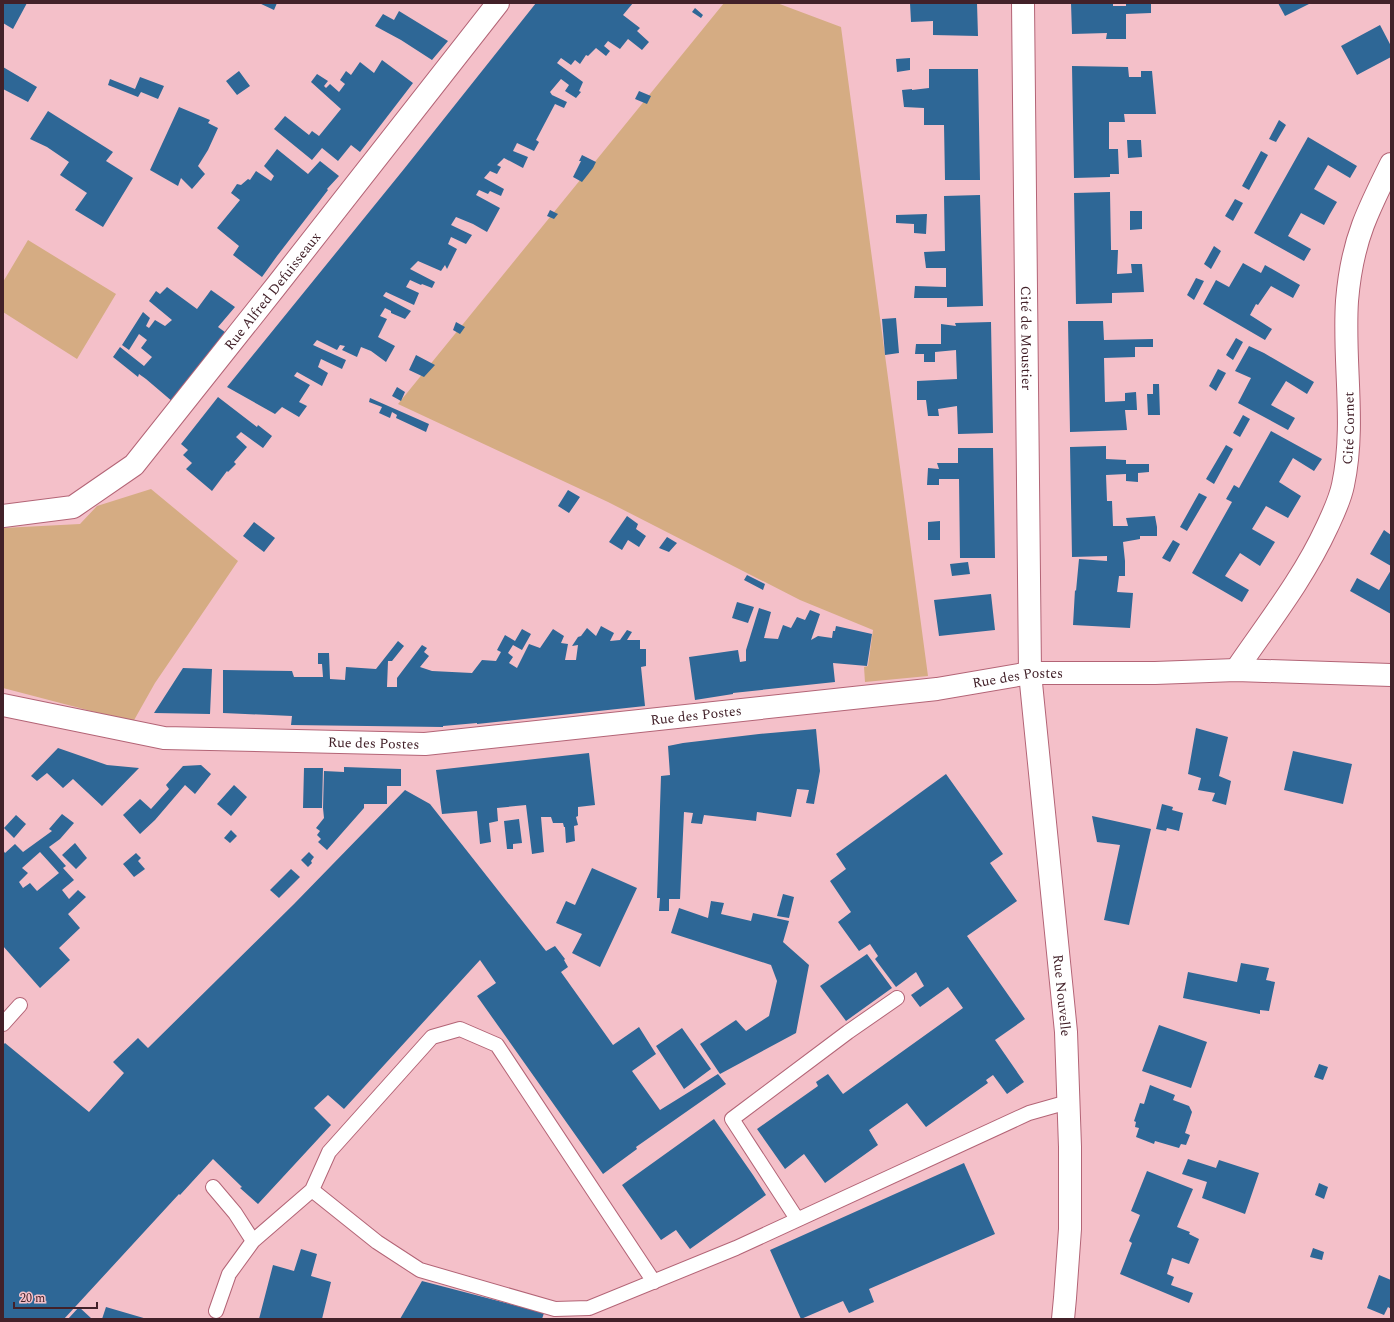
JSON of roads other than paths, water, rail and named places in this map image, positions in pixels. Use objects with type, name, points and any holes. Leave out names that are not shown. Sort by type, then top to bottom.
[{"type":"street","name":"Rue Alfred Defuisseaux","points":[[3,516],[73,507],[134,465],[498,3]]},
{"type":"street","name":"Cité de Moustier","points":[[1023,3],[1030,673]]},
{"type":"street","name":"Cité Cornet","points":[[1236,670],[1296,584],[1317,549],[1335,511],[1343,487],[1348,461],[1350,431],[1347,302],[1350,275],[1363,225],[1391,164]]},
{"type":"street","name":"Rue des Postes","points":[[3,705],[164,738],[425,744],[937,689],[1030,673],[1155,673],[1236,670],[1391,675]]},
{"type":"street","name":"Rue Nouvelle","points":[[1030,673],[1066,1032],[1070,1228],[1066,1298],[1063,1319]]},
{"type":"lane","points":[[797,1219],[732,1119],[848,1032],[897,998]]},
{"type":"lane","points":[[3,1024],[20,1005]]},
{"type":"lane","points":[[216,1311],[229,1274],[253,1241],[312,1190],[329,1152],[432,1037],[460,1029],[497,1045],[654,1282]]},
{"type":"lane","points":[[312,1190],[377,1242],[420,1270],[555,1309],[589,1308],[736,1248],[1029,1113],[1068,1102]]},
{"type":"lane","points":[[213,1187],[235,1213],[253,1241]]}]
